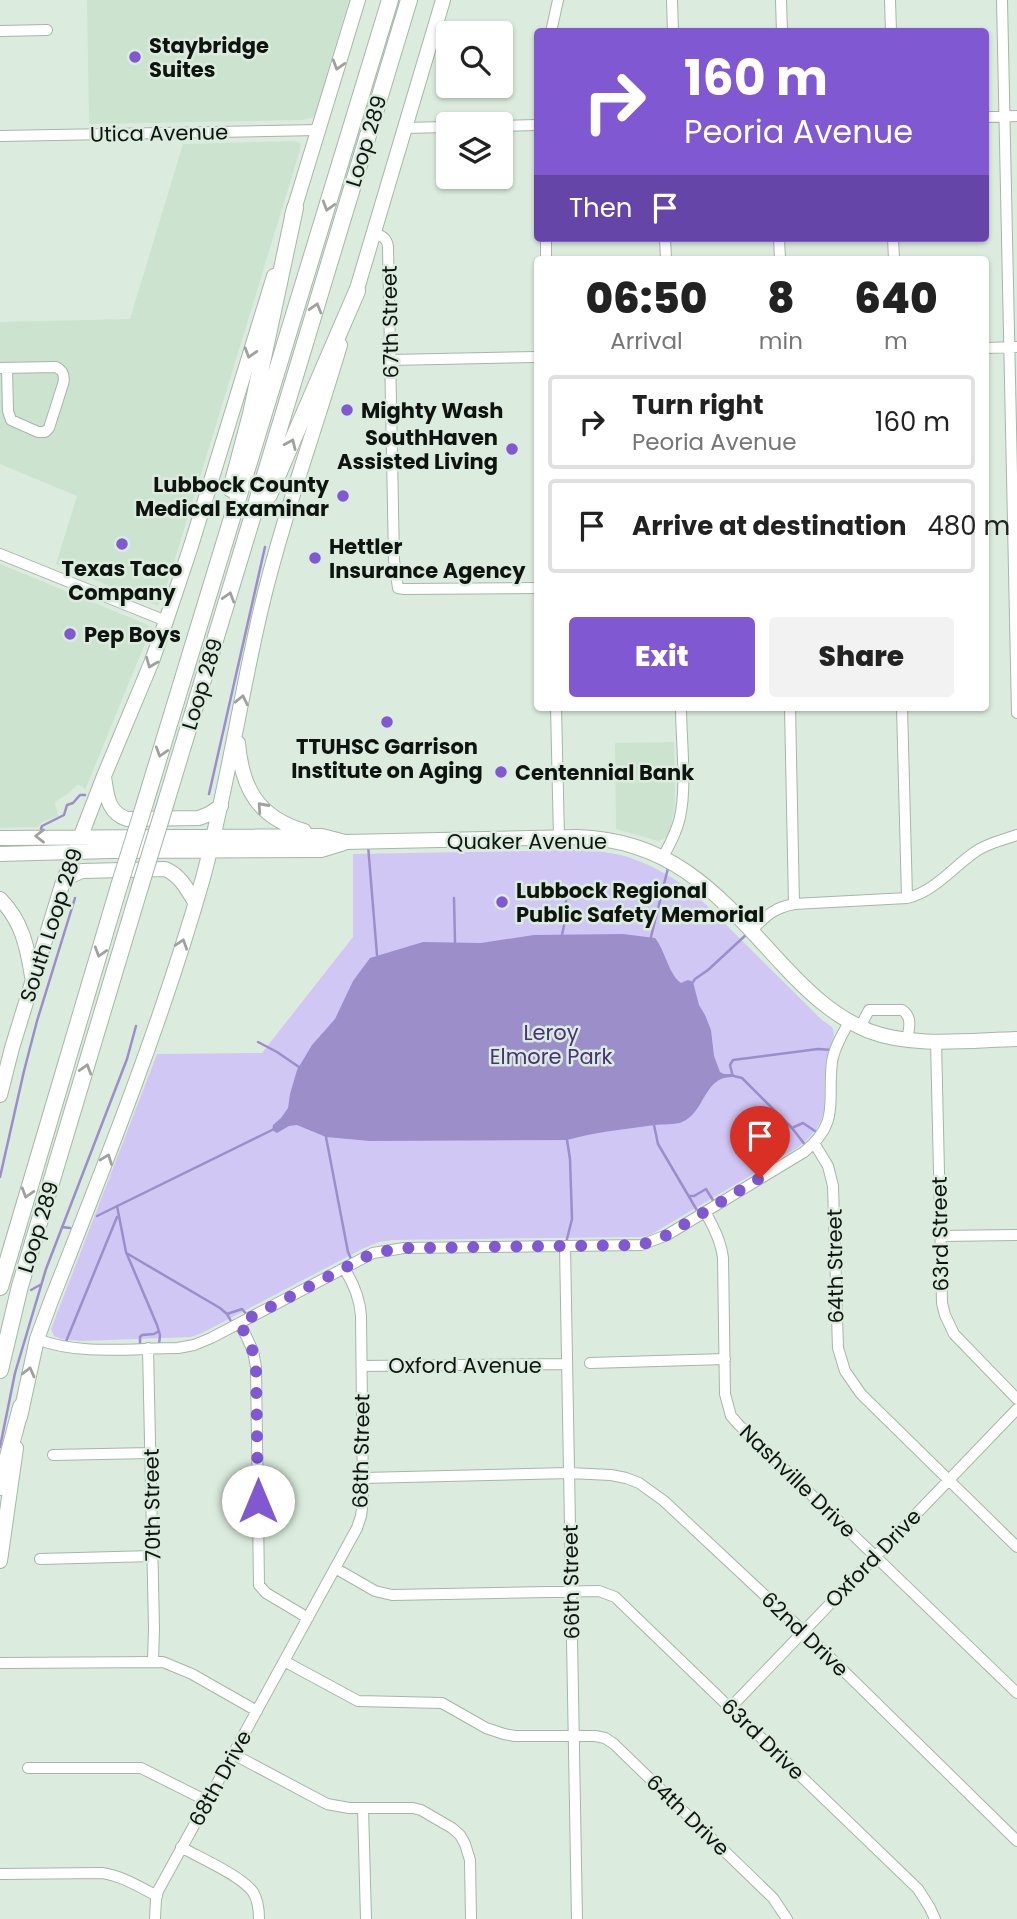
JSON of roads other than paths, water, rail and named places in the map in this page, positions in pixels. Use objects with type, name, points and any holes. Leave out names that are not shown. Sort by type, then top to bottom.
[{"type":"highway","name":"Loop 289","points":[[0,1287],[390,0]]},
{"type":"highway","name":"Loop 289","points":[[0,1370],[20,1286],[409,0]]},
{"type":"highway","points":[[214,581],[222,521],[251,414],[295,208]]},
{"type":"highway","points":[[243,551],[357,291]]},
{"type":"highway","points":[[0,1487],[21,1406]]},
{"type":"main road","name":"South Loop 289","points":[[0,1095],[6,1046],[33,981],[62,886],[152,661],[195,533],[358,0]]},
{"type":"main road","points":[[0,1561],[21,1406],[37,1339],[142,1068],[195,902],[221,806],[260,612],[273,562],[443,0]]},
{"type":"main road","points":[[236,730],[242,772],[247,786],[260,806],[287,826],[322,836]]},
{"type":"main road","points":[[104,776],[107,801],[113,811],[127,819],[199,818],[221,806]]},
{"type":"main road","name":"Quaker Avenue","points":[[0,838],[213,835],[322,836],[345,842],[559,838],[611,840],[644,849],[689,872],[711,890],[820,1002],[854,1024],[872,1032],[907,1040],[1017,1040]]},
{"type":"main road","name":"Quaker Avenue","points":[[0,855],[321,850],[345,842]]},
{"type":"main road","points":[[62,886],[68,877],[82,871],[165,869],[180,878],[195,902]]},
{"type":"main road","points":[[0,899],[9,907],[20,925],[33,981]]},
{"type":"street","points":[[552,28],[558,0]]},
{"type":"street","points":[[672,0],[673,28]]},
{"type":"street","points":[[781,0],[782,28]]},
{"type":"street","points":[[890,0],[891,28]]},
{"type":"street","points":[[1002,0],[1013,347],[1017,713]]},
{"type":"street","points":[[0,31],[47,30]]},
{"type":"street","points":[[989,117],[1017,116]]},
{"type":"street","points":[[513,126],[534,125]]},
{"type":"street","points":[[404,128],[436,127]]},
{"type":"street","name":"Utica Avenue","points":[[0,136],[319,130]]},
{"type":"street","name":"67th Street","points":[[373,232],[384,237],[388,247],[394,560],[398,588],[534,588]]},
{"type":"street","points":[[989,348],[1013,347]]},
{"type":"street","points":[[390,360],[534,357]]},
{"type":"street","points":[[56,367],[63,373],[63,384],[49,428],[45,432],[38,432],[11,420],[4,368],[56,367]]},
{"type":"street","points":[[0,554],[166,621]]},
{"type":"street","points":[[556,711],[559,838]]},
{"type":"street","points":[[663,857],[677,828],[682,806],[681,711]]},
{"type":"street","points":[[790,711],[794,904]]},
{"type":"street","points":[[902,711],[907,898]]},
{"type":"street","points":[[751,931],[779,906],[914,897],[938,883],[978,849],[1017,835]]},
{"type":"street","points":[[37,1339],[81,1349],[178,1348],[194,1345],[373,1253],[404,1248],[649,1243],[705,1212],[804,1152],[814,1143],[822,1133],[831,1112],[834,1052],[854,1024],[869,1010],[906,1012],[909,1018],[907,1040]]},
{"type":"street","name":"63rd Street","points":[[936,1041],[942,1303],[954,1334],[1017,1398]]},
{"type":"street","name":"64th Street","points":[[814,1143],[828,1166],[833,1186],[837,1329],[841,1362],[850,1381],[1017,1548]]},
{"type":"street","name":"Nashville Drive","points":[[705,1212],[722,1246],[725,1394],[731,1416],[1017,1693]]},
{"type":"street","points":[[940,1236],[1017,1235]]},
{"type":"street","name":"66th Street","points":[[565,1246],[577,1919]]},
{"type":"street","name":"68th Street","points":[[284,1661],[362,1516],[360,1303],[355,1285],[344,1268]]},
{"type":"street","points":[[240,1323],[253,1352],[256,1367],[259,1585],[266,1593],[308,1618]]},
{"type":"street","name":"70th Street","points":[[149,1348],[153,1661]]},
{"type":"street","points":[[590,1363],[725,1359]]},
{"type":"street","name":"Oxford Avenue","points":[[362,1366],[568,1364]]},
{"type":"street","name":"Oxford Drive","points":[[730,1708],[1017,1409]]},
{"type":"street","points":[[54,1455],[151,1453]]},
{"type":"street","name":"62nd Drive","points":[[363,1478],[569,1474],[626,1478],[639,1483],[656,1494],[803,1632],[1017,1841]]},
{"type":"street","points":[[40,1559],[153,1556]]},
{"type":"street","name":"63rd Drive","points":[[335,1568],[375,1591],[392,1595],[599,1591],[615,1597],[918,1889],[935,1919]]},
{"type":"street","name":"64th Drive","points":[[284,1661],[358,1701],[442,1703],[486,1728],[515,1736],[595,1735],[605,1738],[773,1898],[787,1919]]},
{"type":"street","name":"68th Drive","points":[[156,1896],[284,1661]]},
{"type":"street","points":[[0,1663],[163,1662],[176,1665],[257,1711]]},
{"type":"street","points":[[233,1754],[327,1804],[339,1807],[401,1807],[421,1810],[452,1828],[460,1835],[470,1860],[471,1919]]},
{"type":"street","points":[[28,1768],[141,1768],[207,1801]]},
{"type":"street","points":[[363,1808],[366,1919]]},
{"type":"street","points":[[181,1847],[247,1885],[258,1903],[259,1919]]},
{"type":"street","points":[[0,1874],[113,1874],[156,1896],[155,1919]]},
{"type":"waterway","points":[[209,794],[265,547]]},
{"type":"waterway","points":[[41,829],[64,815],[67,805],[80,795],[85,795]]},
{"type":"waterway","points":[[368,845],[377,955]]},
{"type":"waterway","points":[[651,937],[668,868]]},
{"type":"waterway","points":[[562,935],[566,916],[566,893]]},
{"type":"waterway","points":[[0,1177],[37,1021],[75,898]]},
{"type":"waterway","points":[[454,898],[455,942]]},
{"type":"waterway","points":[[693,982],[748,933]]},
{"type":"waterway","points":[[0,1447],[15,1373],[46,1269],[127,1059],[136,1026]]},
{"type":"waterway","points":[[258,1042],[299,1067]]},
{"type":"waterway","points":[[732,1073],[730,1065],[733,1060],[818,1049],[832,1050]]},
{"type":"waterway","points":[[734,1076],[742,1078],[792,1128],[806,1146]]},
{"type":"waterway","points":[[794,1127],[803,1123],[818,1133]]},
{"type":"waterway","points":[[654,1125],[658,1144],[698,1212]]},
{"type":"waterway","points":[[97,1216],[272,1130]]},
{"type":"waterway","points":[[326,1137],[352,1261]]},
{"type":"waterway","points":[[566,1243],[572,1219],[567,1140]]},
{"type":"waterway","points":[[689,1196],[706,1189],[714,1202]]},
{"type":"waterway","points":[[117,1206],[126,1252],[157,1325],[159,1345]]},
{"type":"waterway","points":[[65,1344],[117,1217]]},
{"type":"waterway","points":[[62,1227],[70,1228]]},
{"type":"waterway","points":[[128,1254],[220,1308],[232,1323]]},
{"type":"waterway","points":[[31,1290],[40,1285]]},
{"type":"waterway","points":[[227,1314],[242,1309],[247,1315]]},
{"type":"waterway","points":[[140,1345],[142,1335],[159,1331]]},
{"type":"place","name":"Staybridge Suites","points":[[135,57]]},
{"type":"place","name":"Mighty Wash","points":[[347,410]]},
{"type":"place","name":"SouthHaven Assisted Living","points":[[512,449]]},
{"type":"place","name":"Lubbock County Medical Examinar","points":[[343,496]]},
{"type":"place","name":"Texas Taco Company","points":[[122,544]]},
{"type":"place","name":"Hettler Insurance Agency","points":[[315,558]]},
{"type":"place","name":"Pep Boys","points":[[70,634]]},
{"type":"place","name":"TTUHSC Garrison Institute on Aging","points":[[387,722]]},
{"type":"place","name":"Centennial Bank","points":[[501,772]]},
{"type":"place","name":"Lubbock Regional Public Safety Memorial","points":[[502,902]]},
{"type":"park label","name":"Leroy Elmore Park","points":[[551,1044]]}]
